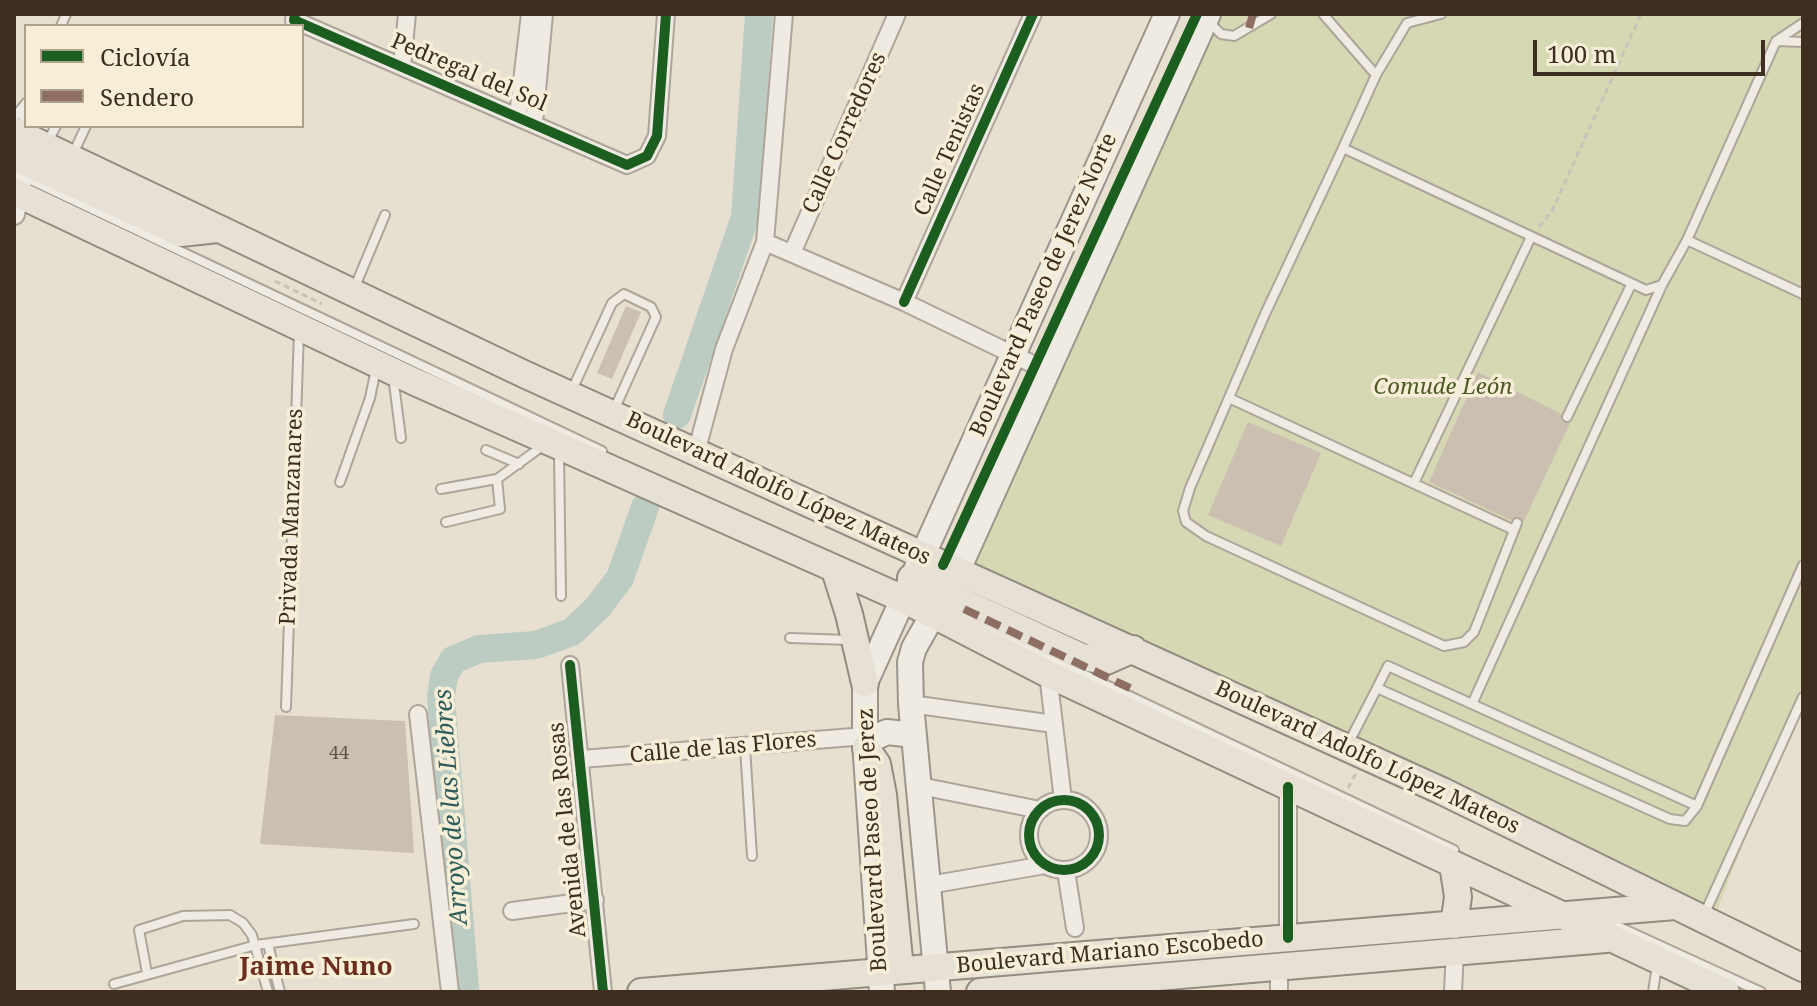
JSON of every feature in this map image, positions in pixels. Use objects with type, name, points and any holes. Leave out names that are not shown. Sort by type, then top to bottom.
[{"type":"main road","name":"Boulevard Paseo de Jerez Norte","points":[[910,580],[1167,14]]},
{"type":"main road","name":"Boulevard Paseo de Jerez Norte","points":[[944,596],[1204,16]]},
{"type":"main road","name":"Boulevard Adolfo López Mateos","points":[[23,153],[71,157],[352,294],[636,425],[697,449],[772,488],[910,580],[944,596],[1082,657],[1106,661],[1133,649],[1355,751],[1803,968]]},
{"type":"main road","name":"Boulevard Adolfo López Mateos","points":[[23,153],[299,327],[553,445],[611,463],[835,570],[910,580],[944,596],[1048,674],[1288,787],[1460,860],[1726,992]]},
{"type":"main road","points":[[23,153],[181,233],[217,229]]},
{"type":"main road","points":[[835,570],[865,683]]},
{"type":"main road","name":"Boulevard Paseo de Jerez","points":[[888,977],[865,742],[865,683],[910,580]]},
{"type":"main road","name":"Boulevard Paseo de Jerez","points":[[937,979],[911,704],[910,662],[921,633],[944,596]]},
{"type":"main road","points":[[888,977],[883,795],[877,764],[865,742],[887,732],[914,735]]},
{"type":"main road","points":[[883,795],[901,796],[920,786]]},
{"type":"main road","points":[[1455,938],[1460,860]]},
{"type":"main road","name":"Boulevard Mariano Escobedo","points":[[980,992],[1279,980],[1564,909],[1593,915],[1675,906]]},
{"type":"main road","name":"Boulevard Mariano Escobedo","points":[[641,992],[888,977],[937,979],[1288,938],[1614,938]]},
{"type":"street","points":[[402,66],[407,14]]},
{"type":"street","points":[[518,115],[530,14]]},
{"type":"street","points":[[534,123],[544,14]]},
{"type":"street","name":"Pedregal del Sol","points":[[294,17],[627,165],[647,156],[657,136],[666,14]]},
{"type":"street","points":[[697,449],[724,349],[765,242],[784,14]]},
{"type":"street","name":"Calle Corredores","points":[[792,253],[897,14]]},
{"type":"street","name":"Calle Tenistas","points":[[904,302],[1033,14]]},
{"type":"street","points":[[765,242],[904,302],[1047,371]]},
{"type":"street","name":"Avenida de las Rosas","points":[[570,665],[582,759],[603,992]]},
{"type":"street","points":[[1048,674],[1063,800]]},
{"type":"street","points":[[911,704],[1054,724]]},
{"type":"street","points":[[418,714],[450,992]]},
{"type":"street","name":"Calle de las Flores","points":[[582,759],[865,742]]},
{"type":"street","points":[[920,786],[1040,810]]},
{"type":"street","points":[[1288,787],[1288,938]]},
{"type":"street","points":[[929,885],[1045,865],[1066,871],[1083,866],[1096,852],[1100,834],[1095,816],[1082,804],[1063,800],[1040,810],[1031,823],[1029,839],[1034,854],[1045,865]]},
{"type":"street","points":[[1066,871],[1075,928]]},
{"type":"street","points":[[512,911],[595,900]]},
{"type":"street","points":[[1453,992],[1455,938]]},
{"type":"lane","points":[[1204,16],[1221,34],[1234,36],[1271,14]]},
{"type":"lane","points":[[1323,14],[1376,75]]},
{"type":"lane","points":[[1229,398],[1516,526],[1474,632],[1455,646],[1431,641],[1206,536],[1186,522],[1186,499],[1229,398],[1376,75],[1407,23],[1441,14]]},
{"type":"lane","points":[[1473,702],[1776,41],[1803,23]]},
{"type":"lane","points":[[1776,41],[1803,42]]},
{"type":"lane","points":[[71,157],[85,128]]},
{"type":"lane","points":[[1343,148],[1631,285],[1646,290],[1662,285]]},
{"type":"lane","points":[[23,153],[192,259],[611,463]]},
{"type":"lane","points":[[352,294],[385,215]]},
{"type":"lane","points":[[1414,483],[1531,237]]},
{"type":"lane","points":[[1687,240],[1803,294]]},
{"type":"lane","points":[[1567,417],[1631,285]]},
{"type":"lane","points":[[570,395],[612,303],[624,294],[651,307],[656,317],[612,414]]},
{"type":"lane","name":"Privada Manzanares","points":[[286,707],[299,327]]},
{"type":"lane","points":[[385,368],[401,438]]},
{"type":"lane","points":[[340,482],[370,398],[385,368]]},
{"type":"lane","points":[[441,489],[497,479],[553,445],[561,596]]},
{"type":"lane","points":[[486,450],[519,464]]},
{"type":"lane","points":[[446,522],[500,509],[497,479]]},
{"type":"lane","points":[[680,495],[910,580]]},
{"type":"lane","points":[[1377,688],[1676,821],[1685,821],[1697,806],[1803,565]]},
{"type":"lane","points":[[944,596],[1343,797],[1460,860]]},
{"type":"lane","points":[[790,638],[855,640]]},
{"type":"lane","points":[[1355,751],[1388,666],[1697,806]]},
{"type":"lane","points":[[1702,919],[1803,697]]},
{"type":"lane","points":[[745,747],[752,856]]},
{"type":"lane","points":[[147,973],[139,930],[183,916],[230,915],[243,923],[256,945],[268,992]]},
{"type":"lane","points":[[1593,915],[1761,992]]},
{"type":"lane","points":[[114,984],[256,945],[414,924]]},
{"type":"lane","points":[[268,944],[280,992]]},
{"type":"lane","points":[[1653,992],[1658,960]]},
{"type":"path","points":[[1531,237],[1552,211],[1641,14]]},
{"type":"path","points":[[1343,797],[1355,751]]},
{"type":"green space","name":"Comude León","points":[[1217,14],[1803,14],[1803,691],[1711,926],[961,574]]},
{"type":"building","points":[[626,306],[641,312],[612,379],[597,373]]},
{"type":"building","points":[[1478,372],[1561,414],[1562,422],[1570,423],[1524,521],[1517,516],[1511,520],[1429,482]]},
{"type":"building","points":[[1248,422],[1321,453],[1281,546],[1208,515]]},
{"type":"building","points":[[275,715],[405,721],[414,853],[260,844]]},
{"type":"waterway","name":"Arroyo de las Liebres","points":[[677,415],[745,217],[759,14]]},
{"type":"waterway","name":"Arroyo de las Liebres","points":[[465,988],[441,697],[444,676],[453,660],[479,649],[536,645],[572,632],[598,607],[620,578],[645,507]]},
{"type":"marked path","points":[[1249,28],[1253,14]]},
{"type":"marked path","points":[[964,609],[1136,691]]},
{"type":"cycle path","points":[[295,14],[294,20],[303,24]]},
{"type":"cycle path","points":[[304,24],[627,165],[647,156],[657,136],[666,14]]},
{"type":"cycle path","points":[[904,302],[1033,14]]},
{"type":"cycle path","points":[[943,565],[1197,14]]},
{"type":"cycle path","points":[[570,665],[603,992]]},
{"type":"cycle path","points":[[1288,787],[1288,938]]},
{"type":"cycle path","points":[[1064,800],[1089,810],[1099,835],[1089,860],[1064,870],[1039,860],[1029,835],[1039,810],[1064,800]]},
{"type":"district","name":"Jaime Nuno","points":[[316,968]]}]
